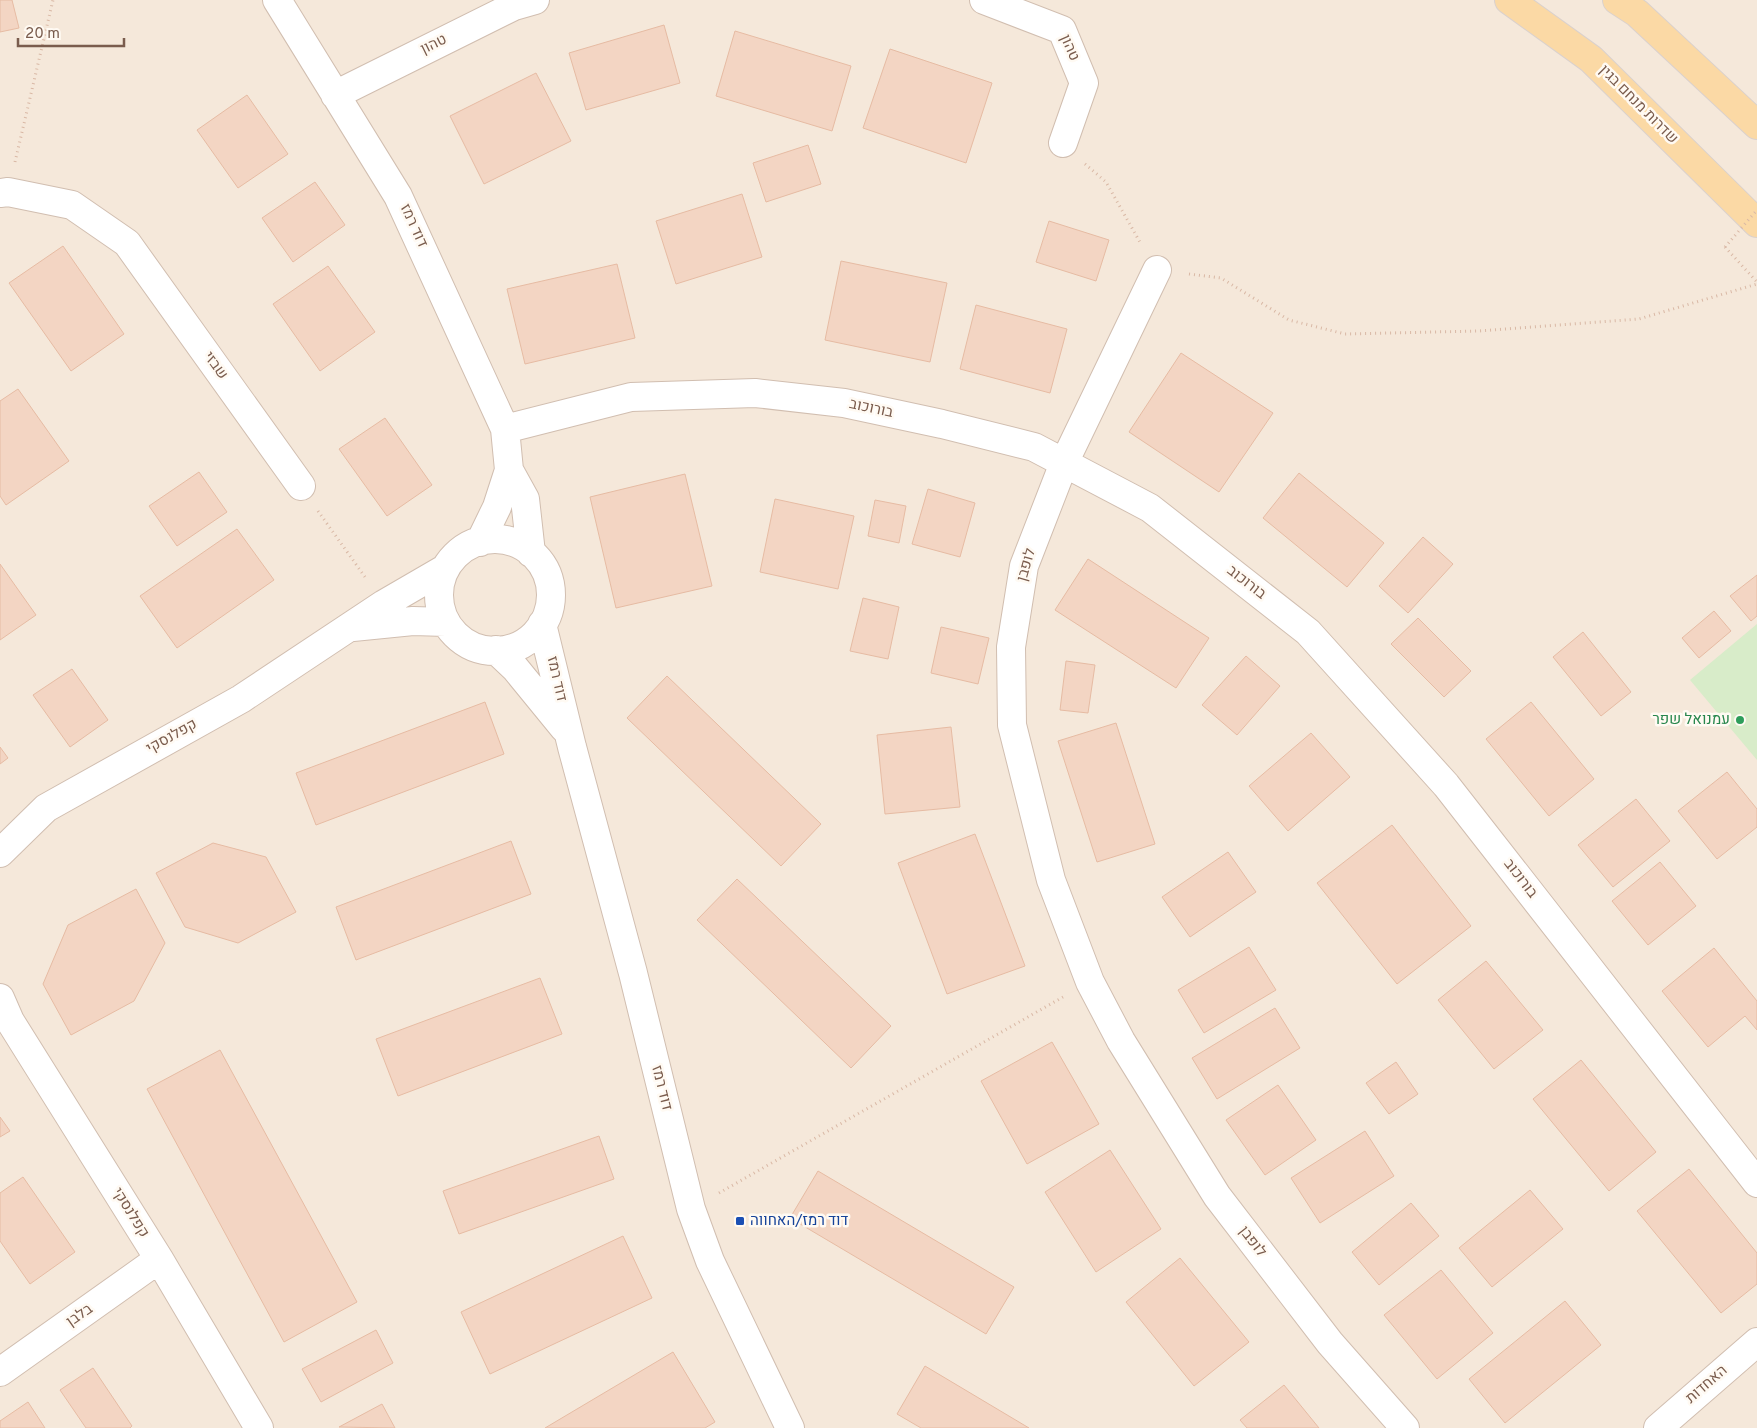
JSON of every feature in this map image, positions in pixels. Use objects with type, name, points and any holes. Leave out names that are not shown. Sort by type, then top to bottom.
[{"type":"main road","name":"שדרות מנחם בגין","points":[[1509,0],[1591,58],[1757,223]]},
{"type":"main road","points":[[1617,0],[1637,13],[1757,125]]},
{"type":"street","name":"דוד רמז","points":[[277,0],[398,196],[506,429],[509,470],[497,507],[480,542]]},
{"type":"street","name":"טהון","points":[[335,95],[514,6],[535,0]]},
{"type":"street","name":"טהון","points":[[984,0],[1062,30],[1084,84],[1063,143]]},
{"type":"street","name":"שבזי","points":[[4,192],[72,205],[127,242],[301,486]]},
{"type":"street","name":"לופבן","points":[[1157,270],[1064,463],[1024,566],[1011,646],[1012,725],[1051,880],[1090,982],[1121,1040],[1217,1196],[1330,1342],[1405,1428]]},
{"type":"street","name":"בורוכוב","points":[[506,429],[631,396],[755,393],[844,403],[942,424],[1034,447],[1150,508],[1308,632],[1446,785],[1757,1183]]},
{"type":"street","name":"דוד רמז","points":[[509,470],[525,499],[531,553]]},
{"type":"street","points":[[493,539],[510,541],[531,553],[540,561],[548,577],[551,594],[548,613],[540,630],[525,642],[508,650],[488,650],[470,645],[458,637],[446,622],[441,611],[440,581],[446,568],[460,552],[475,543],[493,539]]},
{"type":"street","name":"קפלנסקי","points":[[0,854],[46,808],[241,699],[384,604],[446,568]]},
{"type":"street","name":"קפלנסקי","points":[[349,627],[412,621],[446,622]]},
{"type":"street","name":"דוד רמז","points":[[542,624],[569,734],[633,973],[691,1209],[710,1261],[790,1428]]},
{"type":"street","name":"דוד רמז","points":[[496,650],[515,668],[569,734]]},
{"type":"street","name":"קפלנסקי","points":[[0,998],[10,1021],[159,1259],[259,1428]]},
{"type":"street","name":"בלבן","points":[[0,1372],[159,1259]]},
{"type":"street","name":"האחדות","points":[[1658,1428],[1757,1342]]},
{"type":"path","points":[[4,192],[53,0]]},
{"type":"path","points":[[1063,143],[1106,182],[1157,270],[1221,278],[1289,320],[1345,334],[1479,331],[1639,319],[1757,283],[1725,247],[1757,210]]},
{"type":"path","points":[[301,486],[384,604]]},
{"type":"path","points":[[691,1209],[1090,982]]},
{"type":"shaded area","points":[[0,0],[1757,0],[1757,1428],[0,1428]]},
{"type":"green space","name":"עמנואל שפר","points":[[1757,624],[1757,760],[1690,680]]},
{"type":"building","points":[[0,0],[12,0],[19,28],[0,32]]},
{"type":"building","points":[[664,25],[680,83],[586,110],[569,53]]},
{"type":"building","points":[[735,31],[851,66],[832,131],[716,96]]},
{"type":"building","points":[[890,49],[992,83],[966,163],[863,128]]},
{"type":"building","points":[[536,73],[571,141],[484,184],[450,116]]},
{"type":"building","points":[[247,95],[288,154],[238,188],[197,130]]},
{"type":"building","points":[[808,145],[821,184],[766,202],[753,163]]},
{"type":"building","points":[[315,182],[345,225],[293,262],[262,218]]},
{"type":"building","points":[[742,194],[762,257],[676,284],[656,221]]},
{"type":"building","points":[[1049,221],[1109,240],[1096,281],[1036,262]]},
{"type":"building","points":[[63,246],[124,334],[71,371],[9,283]]},
{"type":"building","points":[[841,261],[947,283],[930,362],[825,340]]},
{"type":"building","points":[[617,264],[635,338],[525,364],[507,289]]},
{"type":"building","points":[[328,266],[375,332],[320,371],[273,304]]},
{"type":"building","points":[[976,305],[1067,329],[1050,393],[960,369]]},
{"type":"building","points":[[1181,353],[1273,413],[1219,492],[1129,432]]},
{"type":"building","points":[[18,389],[69,461],[6,505],[0,496],[0,401]]},
{"type":"building","points":[[385,418],[432,485],[387,516],[339,449]]},
{"type":"building","points":[[199,472],[227,512],[177,546],[149,506]]},
{"type":"building","points":[[1299,473],[1384,543],[1347,587],[1263,518]]},
{"type":"building","points":[[685,474],[712,586],[616,608],[590,497]]},
{"type":"building","points":[[928,489],[975,503],[960,557],[912,544]]},
{"type":"building","points":[[775,499],[854,516],[838,589],[760,572]]},
{"type":"building","points":[[875,500],[906,506],[899,543],[868,536]]},
{"type":"building","points":[[237,529],[274,580],[177,648],[140,596]]},
{"type":"building","points":[[1423,537],[1453,564],[1408,613],[1379,586]]},
{"type":"building","points":[[1088,559],[1209,638],[1176,688],[1055,610]]},
{"type":"building","points":[[0,564],[36,615],[0,640]]},
{"type":"building","points":[[1757,575],[1757,616],[1751,621],[1730,596]]},
{"type":"building","points":[[863,598],[899,607],[888,659],[850,651]]},
{"type":"building","points":[[1714,611],[1731,631],[1699,658],[1682,638]]},
{"type":"building","points":[[1418,618],[1471,671],[1444,697],[1391,644]]},
{"type":"building","points":[[941,627],[989,638],[978,684],[931,673]]},
{"type":"building","points":[[1583,632],[1631,692],[1601,716],[1553,657]]},
{"type":"building","points":[[1246,656],[1280,686],[1237,735],[1202,705]]},
{"type":"building","points":[[1066,661],[1095,665],[1088,713],[1060,710]]},
{"type":"building","points":[[72,669],[108,720],[70,747],[33,695]]},
{"type":"building","points":[[667,676],[821,824],[781,866],[627,718]]},
{"type":"building","points":[[485,702],[504,754],[316,825],[296,773]]},
{"type":"building","points":[[1531,702],[1594,779],[1549,816],[1486,739]]},
{"type":"building","points":[[1116,723],[1155,844],[1097,862],[1058,741]]},
{"type":"building","points":[[951,727],[960,807],[885,814],[877,735]]},
{"type":"building","points":[[1311,733],[1350,777],[1288,831],[1249,786]]},
{"type":"building","points":[[0,747],[8,758],[0,764]]},
{"type":"building","points":[[1727,772],[1757,809],[1757,827],[1717,859],[1678,811]]},
{"type":"building","points":[[1636,799],[1670,841],[1613,887],[1578,845]]},
{"type":"building","points":[[1392,825],[1471,926],[1397,984],[1317,883]]},
{"type":"building","points":[[975,834],[1025,966],[947,994],[898,863]]},
{"type":"building","points":[[511,841],[531,894],[356,960],[336,907]]},
{"type":"building","points":[[213,843],[266,857],[296,912],[238,943],[185,927],[156,873]]},
{"type":"building","points":[[1228,852],[1256,892],[1190,937],[1162,897]]},
{"type":"building","points":[[1660,862],[1696,906],[1648,945],[1612,901]]},
{"type":"building","points":[[737,879],[891,1026],[851,1068],[697,920]]},
{"type":"building","points":[[136,889],[165,943],[134,1001],[71,1035],[43,984],[68,925]]},
{"type":"building","points":[[1249,947],[1276,990],[1204,1033],[1178,990]]},
{"type":"building","points":[[1714,948],[1757,1001],[1757,1030],[1745,1016],[1708,1047],[1662,991]]},
{"type":"building","points":[[1486,961],[1543,1030],[1494,1069],[1438,1000]]},
{"type":"building","points":[[540,978],[562,1034],[398,1096],[376,1039]]},
{"type":"building","points":[[1275,1008],[1300,1048],[1217,1099],[1192,1058]]},
{"type":"building","points":[[1052,1042],[1099,1124],[1027,1164],[981,1081]]},
{"type":"building","points":[[220,1050],[357,1302],[284,1342],[147,1089]]},
{"type":"building","points":[[1581,1060],[1656,1152],[1609,1191],[1533,1099]]},
{"type":"building","points":[[1396,1062],[1418,1094],[1389,1114],[1366,1083]]},
{"type":"building","points":[[1278,1085],[1316,1140],[1265,1175],[1226,1120]]},
{"type":"building","points":[[0,1117],[10,1131],[0,1137]]},
{"type":"building","points":[[1365,1131],[1394,1176],[1320,1223],[1291,1178]]},
{"type":"building","points":[[599,1136],[614,1179],[459,1234],[443,1191]]},
{"type":"building","points":[[1110,1150],[1161,1229],[1096,1272],[1045,1192]]},
{"type":"building","points":[[1689,1169],[1757,1253],[1757,1284],[1721,1313],[1637,1211]]},
{"type":"building","points":[[818,1171],[1014,1287],[986,1334],[790,1218]]},
{"type":"building","points":[[23,1177],[75,1252],[30,1284],[0,1241],[0,1193]]},
{"type":"building","points":[[1530,1190],[1563,1229],[1492,1287],[1459,1248]]},
{"type":"building","points":[[1411,1203],[1439,1236],[1379,1285],[1352,1252]]},
{"type":"building","points":[[623,1236],[652,1298],[490,1374],[461,1312]]},
{"type":"building","points":[[1180,1258],[1249,1342],[1194,1386],[1126,1302]]},
{"type":"building","points":[[1441,1270],[1493,1333],[1437,1379],[1384,1315]]},
{"type":"building","points":[[1565,1301],[1601,1345],[1505,1423],[1469,1379]]},
{"type":"building","points":[[376,1330],[393,1363],[321,1402],[302,1369]]},
{"type":"building","points":[[673,1352],[715,1422],[705,1428],[545,1428]]},
{"type":"building","points":[[925,1366],[1029,1428],[921,1428],[897,1414]]},
{"type":"building","points":[[93,1368],[132,1426],[130,1428],[86,1428],[60,1390]]},
{"type":"building","points":[[1284,1385],[1319,1428],[1247,1428],[1240,1420]]},
{"type":"building","points":[[28,1402],[45,1428],[0,1428],[0,1421]]},
{"type":"building","points":[[382,1404],[395,1428],[339,1427]]},
{"type":"place","name":"עמנואל שפר","points":[[1740,720]]},
{"type":"place","name":"דוד רמז/האחווה","points":[[740,1221]]}]
